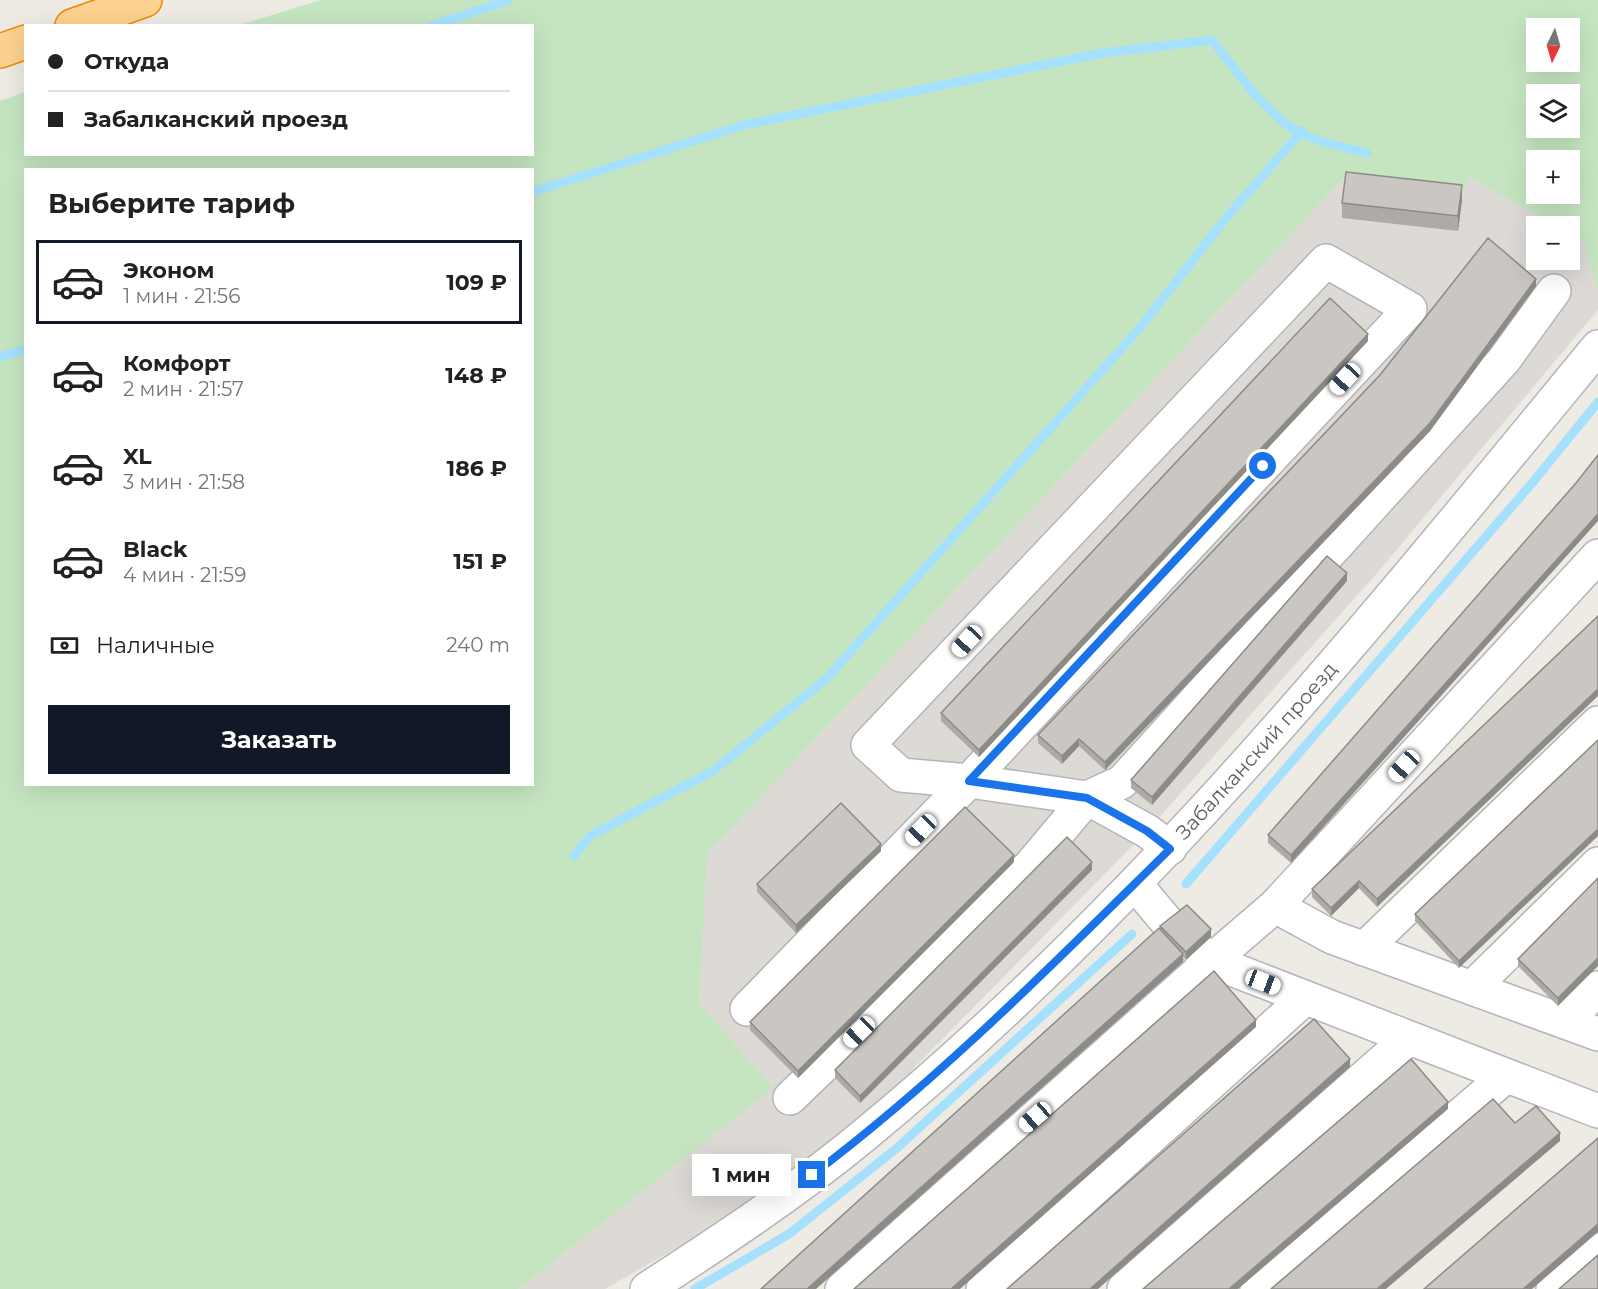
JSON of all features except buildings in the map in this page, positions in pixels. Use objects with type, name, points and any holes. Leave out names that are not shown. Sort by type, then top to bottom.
[{"type":"highway","points":[[78,24],[145,0]]},
{"type":"highway","points":[[0,51],[24,43]]},
{"type":"street","points":[[747,1009],[969,781],[1410,309],[1326,261],[868,745],[901,775],[969,781],[1087,798],[1147,831],[1170,849]]},
{"type":"street","points":[[790,1098],[1030,866],[1087,798],[1122,782],[1504,360],[1554,291]]},
{"type":"street","name":"Забалканский проезд","points":[[647,1289],[745,1225],[862,1137],[1012,1005],[1135,884],[1170,849],[1358,639],[1598,347]]},
{"type":"street","points":[[842,1289],[1275,906],[1598,556]]},
{"type":"street","points":[[1364,949],[1598,723]]},
{"type":"street","points":[[1472,988],[1598,864]]},
{"type":"street","points":[[1135,884],[1168,922],[1185,934],[1211,961],[1598,1111]]},
{"type":"street","points":[[1275,906],[1332,937],[1598,1034]]},
{"type":"street","points":[[1565,1022],[1598,988]]},
{"type":"street","points":[[983,1289],[1305,998]]},
{"type":"street","points":[[1124,1289],[1409,1038]]},
{"type":"street","points":[[1257,1289],[1506,1076]]},
{"type":"street","points":[[1553,1289],[1598,1250]]},
{"type":"shaded area","points":[[1346,176],[1463,193],[1469,176],[1539,216],[1526,216],[1526,270],[1580,270],[1580,240],[1584,242],[1598,293],[1598,310],[1378,572],[1147,831],[864,1119],[790,1173],[680,1246],[605,1289],[519,1289],[772,1088],[699,1003],[706,855]]},
{"type":"green space","points":[[321,0],[1598,0],[1598,293],[1584,243],[1580,241],[1580,216],[1538,216],[1469,177],[1463,193],[1346,176],[707,854],[699,1003],[773,1088],[519,1289],[0,1289],[0,101],[24,92],[24,156],[534,156],[534,24],[242,24]]},
{"type":"waterway","points":[[437,24],[509,0]]},
{"type":"waterway","points":[[534,191],[744,125],[1103,53],[1212,40],[1257,97],[1289,126],[1317,140],[1367,153]]},
{"type":"waterway","points":[[574,856],[590,836],[713,771],[825,680],[1138,330],[1231,212],[1302,131]]},
{"type":"waterway","points":[[0,357],[24,350]]},
{"type":"waterway","points":[[1186,884],[1533,482],[1598,402]]},
{"type":"waterway","points":[[695,1289],[789,1234],[897,1148],[1132,934]]},
{"type":"route","points":[[812,1175],[862,1137],[1012,1005],[1170,849],[1147,831],[1087,798],[969,781],[1263,466]]}]
